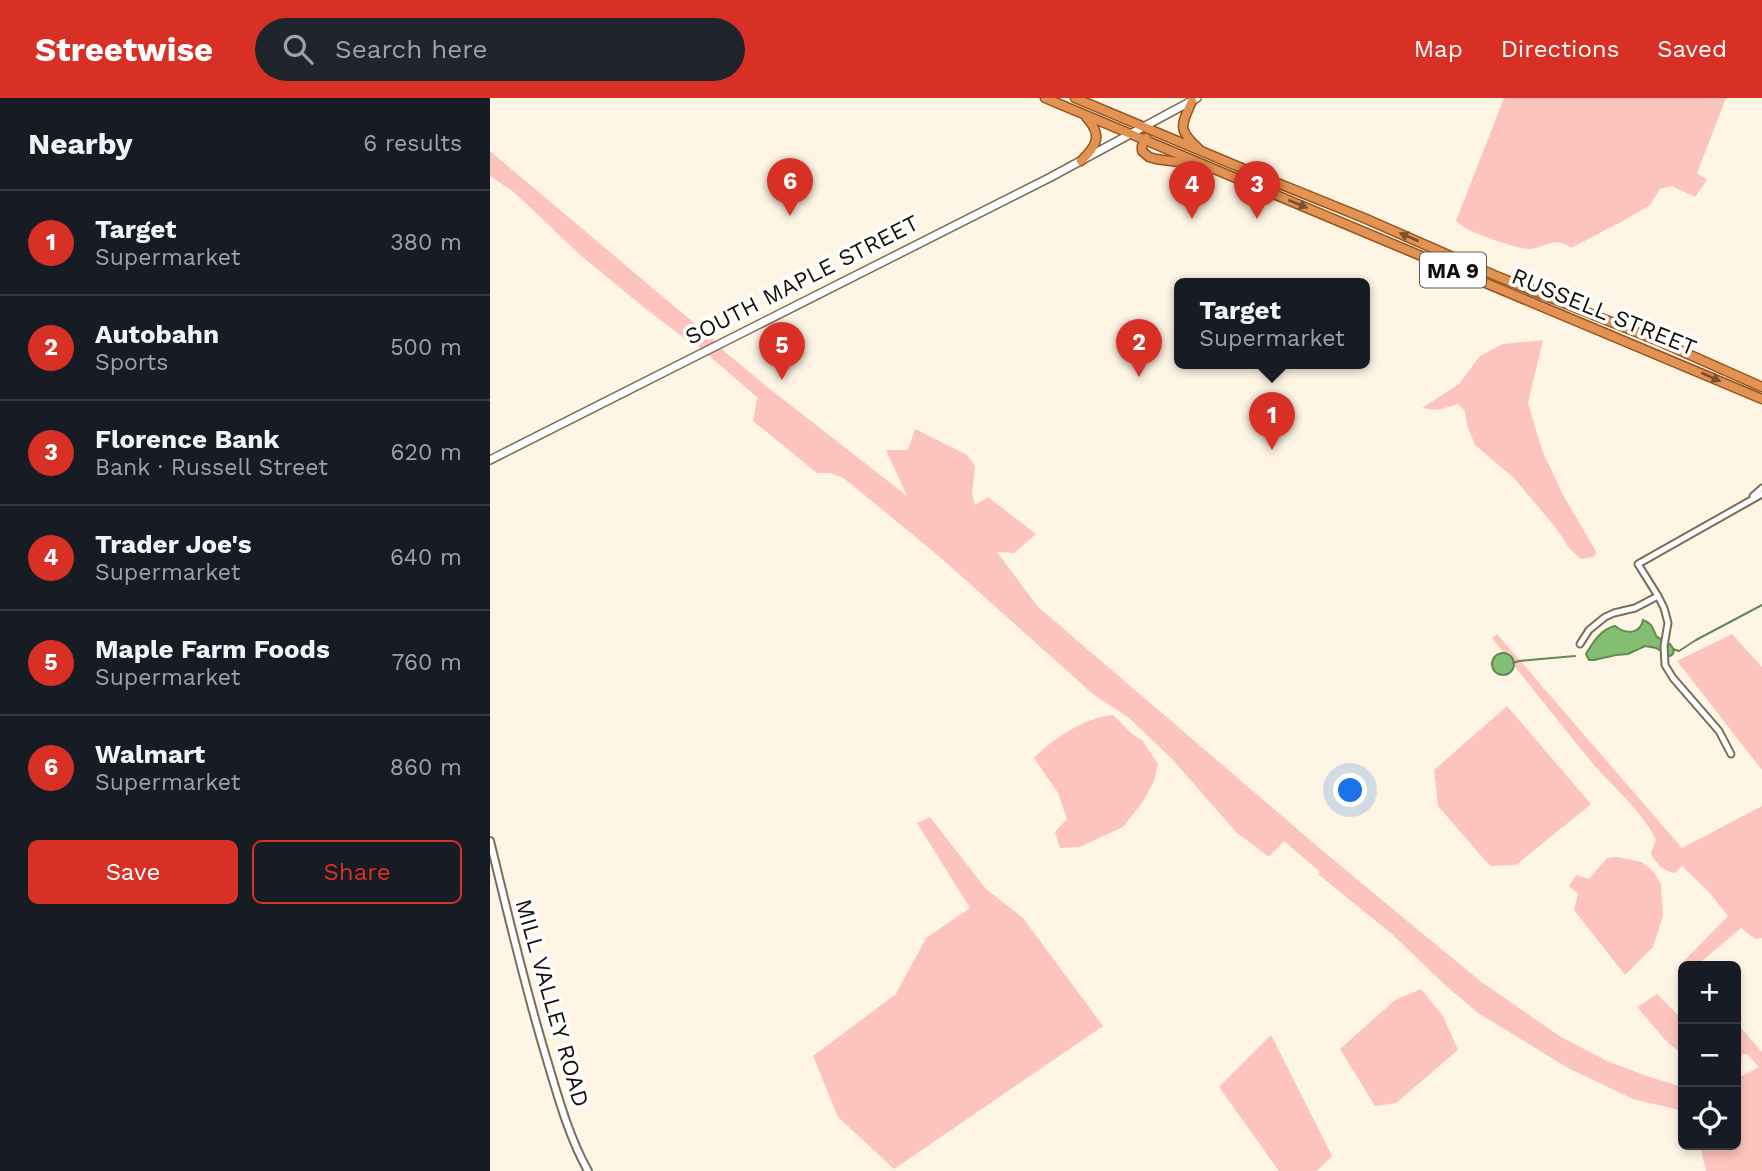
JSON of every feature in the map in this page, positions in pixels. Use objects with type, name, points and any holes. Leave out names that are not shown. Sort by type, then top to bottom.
[{"type":"highway","name":"RUSSELL STREET","points":[[1045,98],[1762,399]]},
{"type":"highway","name":"RUSSELL STREET","points":[[1075,98],[1494,275],[1661,342],[1762,387]]},
{"type":"highway","points":[[1195,99],[1183,122],[1183,130],[1188,139],[1204,153]]},
{"type":"highway","points":[[1081,161],[1091,152],[1097,137],[1094,125],[1084,115]]},
{"type":"highway","points":[[1154,132],[1144,140],[1142,146],[1142,151],[1149,157],[1213,169]]},
{"type":"main road","name":"SOUTH MAPLE STREET","points":[[490,460],[1081,161],[1195,99]]},
{"type":"street","points":[[1740,507],[1762,488]]},
{"type":"street","points":[[1731,754],[1719,731],[1665,665],[1667,616],[1638,565],[1762,494]]},
{"type":"street","points":[[1580,644],[1589,630],[1605,617],[1635,608],[1658,596]]},
{"type":"street","name":"MILL VALLEY ROAD","points":[[490,841],[534,1018],[569,1129],[589,1171]]},
{"type":"shaded area","points":[[1504,98],[1726,98],[1697,173],[1707,180],[1695,197],[1672,186],[1660,189],[1650,205],[1571,248],[1555,242],[1529,249],[1478,234],[1456,221]]},
{"type":"shaded area","points":[[490,151],[766,386],[907,496],[886,450],[908,450],[915,429],[967,455],[975,466],[972,494],[975,505],[988,497],[1036,534],[1014,553],[997,552],[1038,607],[1330,857],[1480,981],[1561,1037],[1607,1061],[1678,1085],[1678,1110],[1633,1099],[1568,1068],[1478,1013],[1393,935],[1318,874],[1320,872],[1284,841],[1269,857],[1237,833],[1171,758],[1128,717],[1094,695],[941,558],[845,479],[830,473],[817,473],[753,421],[758,398],[691,340],[688,341],[646,309],[579,254],[515,193],[490,176]]},
{"type":"shaded area","points":[[1543,340],[1528,403],[1542,450],[1563,495],[1597,553],[1593,557],[1581,559],[1570,549],[1514,478],[1475,445],[1465,411],[1458,404],[1438,410],[1422,408],[1459,384],[1480,356],[1503,344]]},
{"type":"shaded area","points":[[1643,620],[1651,625],[1657,637],[1670,644],[1674,650],[1673,654],[1670,656],[1656,648],[1645,646],[1628,654],[1589,660],[1586,654],[1606,630],[1615,626],[1632,632],[1639,628]]},
{"type":"shaded area","points":[[1497,634],[1682,848],[1762,806],[1762,938],[1755,939],[1741,928],[1702,961],[1684,961],[1728,916],[1708,891],[1682,866],[1675,873],[1667,871],[1657,863],[1651,853],[1656,840],[1643,819],[1594,765],[1492,638]]},
{"type":"shaded area","points":[[1732,634],[1762,667],[1762,770],[1677,661]]},
{"type":"shaded area","points":[[1503,653],[1511,656],[1514,664],[1511,672],[1503,675],[1495,672],[1492,664],[1495,656]]},
{"type":"shaded area","points":[[1507,706],[1591,804],[1516,865],[1490,866],[1438,806],[1434,770]]},
{"type":"shaded area","points":[[1113,715],[1142,740],[1158,764],[1154,781],[1142,803],[1123,827],[1080,847],[1060,848],[1055,832],[1067,819],[1058,793],[1034,758],[1070,730],[1091,720]]},
{"type":"shaded area","points":[[930,817],[986,889],[1023,918],[1103,1026],[894,1169],[838,1117],[813,1056],[896,994],[926,938],[970,908],[917,823]]},
{"type":"shaded area","points":[[1617,857],[1642,862],[1653,871],[1661,884],[1663,916],[1653,947],[1625,975],[1574,910],[1578,894],[1569,886],[1576,875],[1589,879],[1607,858]]},
{"type":"shaded area","points":[[1421,989],[1443,1016],[1458,1050],[1396,1103],[1375,1106],[1340,1049],[1395,1000]]},
{"type":"shaded area","points":[[1657,994],[1678,1015],[1678,1050],[1668,1043],[1637,1007]]},
{"type":"shaded area","points":[[1741,1028],[1762,1052],[1762,1171],[1706,1171],[1701,1150],[1741,1150],[1741,1076],[1759,1067],[1747,1054],[1742,1054],[1741,1061]]},
{"type":"shaded area","points":[[1271,1035],[1332,1156],[1317,1171],[1279,1171],[1219,1087]]},
{"type":"waterway","points":[[1673,649],[1679,651],[1762,605]]},
{"type":"waterway","points":[[1513,663],[1575,656]]},
{"type":"place","name":"Walmart","points":[[790,216]]},
{"type":"place","name":"Trader Joe's","points":[[1192,219]]},
{"type":"place","name":"Florence Bank","points":[[1257,219]]},
{"type":"place","name":"Autobahn","points":[[1139,377]]},
{"type":"place","name":"Maple Farm Foods","points":[[782,380]]},
{"type":"place","name":"Target","points":[[1272,450]]}]
